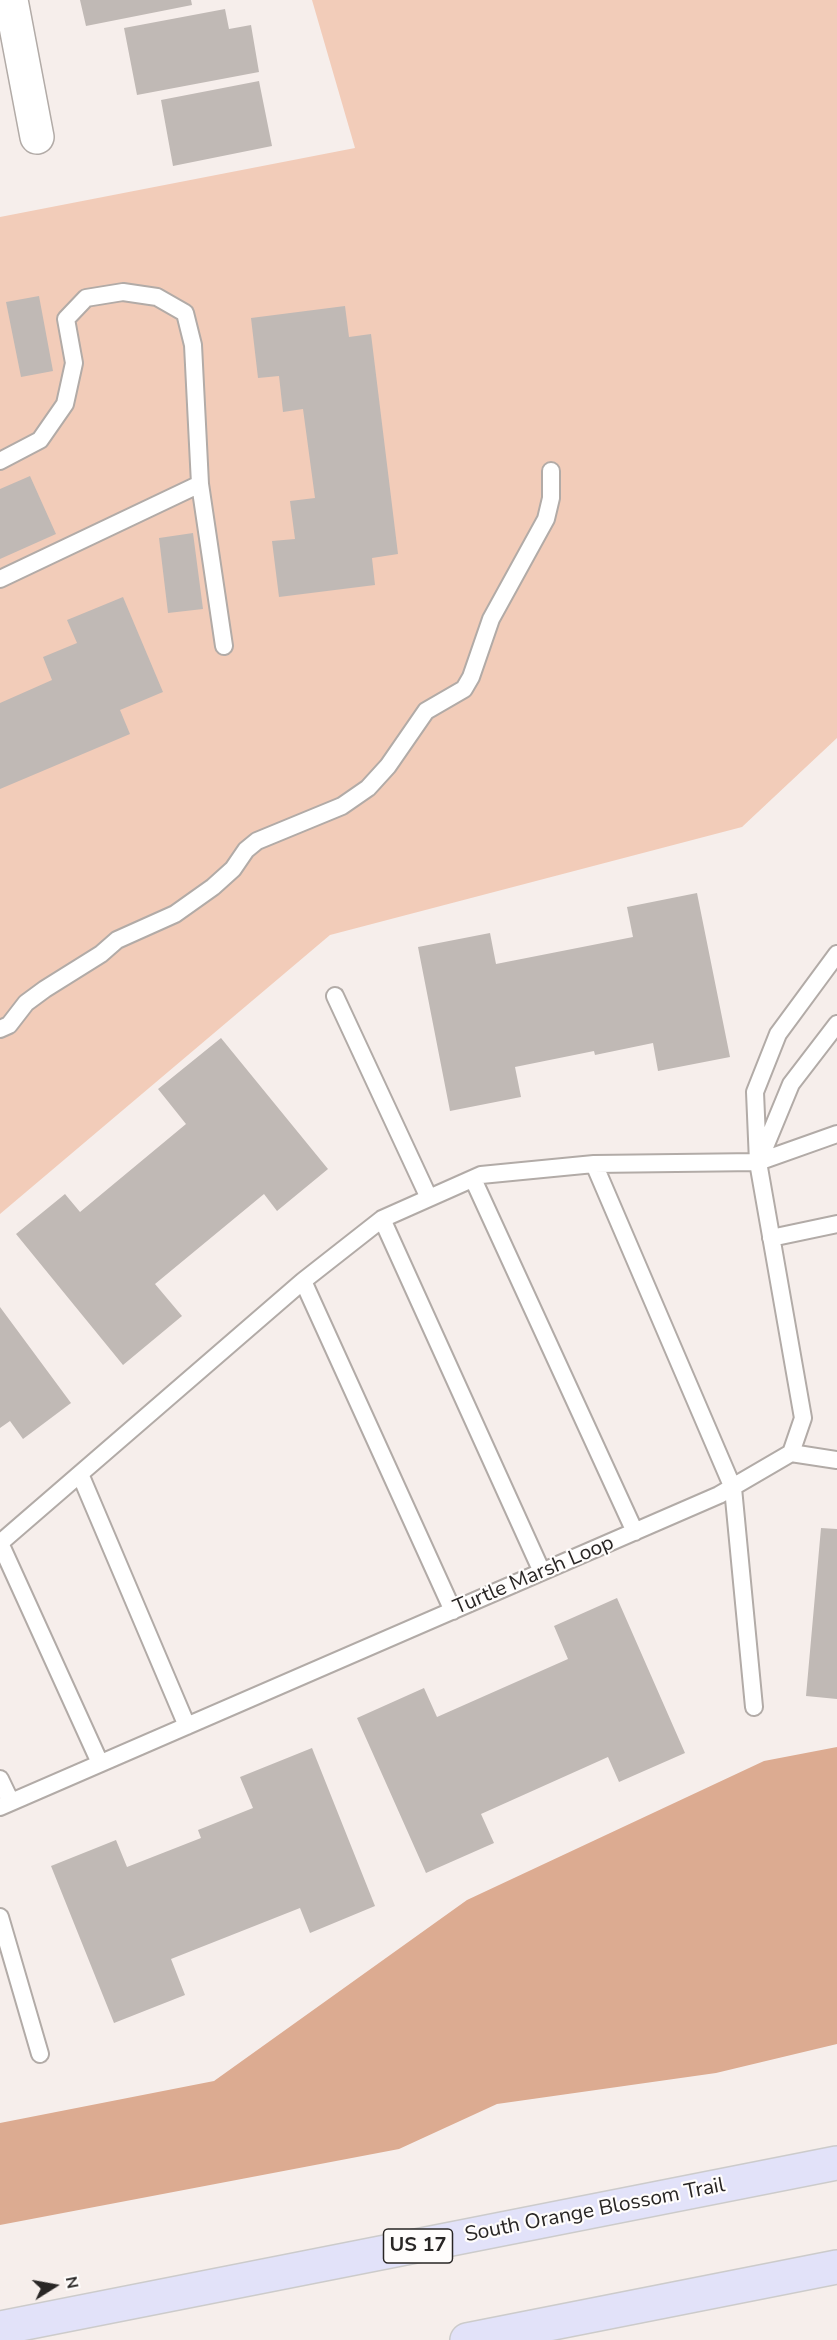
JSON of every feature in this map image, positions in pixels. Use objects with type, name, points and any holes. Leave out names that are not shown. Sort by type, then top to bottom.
[{"type":"main road","name":"South Orange Blossom Trail","points":[[0,2328],[837,2163]]},
{"type":"main road","points":[[467,2340],[837,2266]]},
{"type":"street","points":[[11,0],[37,136]]},
{"type":"lane","points":[[0,460],[40,440],[65,404],[74,363],[66,319],[86,298],[123,292],[157,297],[185,313],[193,345],[200,484],[224,646]]},
{"type":"lane","points":[[0,1029],[9,1025],[26,1003],[102,954],[117,940],[175,914],[213,887],[233,869],[246,850],[257,841],[342,806],[368,788],[388,766],[426,711],[464,689],[471,677],[491,620],[546,519],[551,498],[551,471]]},
{"type":"lane","points":[[0,579],[200,484]]},
{"type":"lane","points":[[837,954],[778,1034],[755,1092],[758,1162],[803,1418],[791,1453],[837,1460]]},
{"type":"lane","points":[[335,996],[429,1198]]},
{"type":"lane","points":[[758,1162],[791,1084],[837,1024]]},
{"type":"lane","points":[[100,1763],[0,1543],[303,1281],[382,1219],[481,1175],[594,1164],[758,1162],[837,1134]]},
{"type":"lane","points":[[594,1164],[733,1488],[754,1707]]},
{"type":"lane","points":[[473,1179],[635,1532]]},
{"type":"lane","points":[[382,1219],[542,1572]]},
{"type":"lane","points":[[771,1238],[837,1224]]},
{"type":"lane","points":[[303,1281],[453,1611]]},
{"type":"lane","name":"Turtle Marsh Loop","points":[[6,1805],[635,1532],[733,1488],[791,1453]]},
{"type":"lane","points":[[80,1474],[187,1725]]},
{"type":"lane","points":[[0,1779],[6,1805]]},
{"type":"lane","points":[[0,1917],[40,2054]]},
{"type":"shaded area","points":[[312,0],[837,0],[837,738],[742,827],[330,935],[0,1214],[0,217],[355,148]]},
{"type":"shaded area","points":[[837,1747],[837,2044],[716,2073],[497,2104],[399,2149],[0,2225],[0,2123],[214,2081],[467,1900],[764,1761]]},
{"type":"building","points":[[80,0],[191,0],[192,5],[86,26]]},
{"type":"building","points":[[225,9],[229,29],[251,25],[259,72],[137,95],[124,28]]},
{"type":"building","points":[[259,81],[272,146],[173,166],[161,100]]},
{"type":"building","points":[[39,296],[53,371],[21,377],[6,302]]},
{"type":"building","points":[[345,306],[349,337],[371,334],[398,554],[372,558],[375,585],[279,597],[272,541],[295,539],[290,501],[315,498],[303,409],[283,412],[279,376],[258,378],[251,318]]},
{"type":"building","points":[[30,476],[56,534],[0,559],[0,489]]},
{"type":"building","points":[[193,533],[203,609],[168,613],[159,538]]},
{"type":"building","points":[[123,597],[163,692],[120,710],[130,734],[0,789],[0,703],[52,680],[43,657],[77,643],[67,620]]},
{"type":"building","points":[[697,893],[730,1057],[658,1071],[653,1043],[595,1055],[594,1051],[515,1067],[521,1097],[450,1111],[418,947],[490,933],[496,964],[633,937],[627,907]]},
{"type":"building","points":[[221,1038],[328,1169],[277,1211],[264,1194],[155,1284],[182,1316],[123,1365],[16,1234],[65,1194],[80,1212],[186,1124],[158,1089]]},
{"type":"building","points":[[0,1307],[71,1403],[23,1439],[10,1421],[0,1428]]},
{"type":"building","points":[[821,1528],[837,1529],[837,1699],[806,1696]]},
{"type":"building","points":[[617,1598],[685,1753],[619,1782],[608,1757],[481,1814],[494,1843],[426,1873],[357,1718],[424,1688],[437,1717],[568,1659],[554,1626]]},
{"type":"building","points":[[312,1748],[375,1906],[310,1933],[300,1908],[171,1959],[185,1995],[114,2023],[51,1866],[116,1840],[127,1867],[201,1838],[198,1830],[253,1808],[240,1777]]}]
